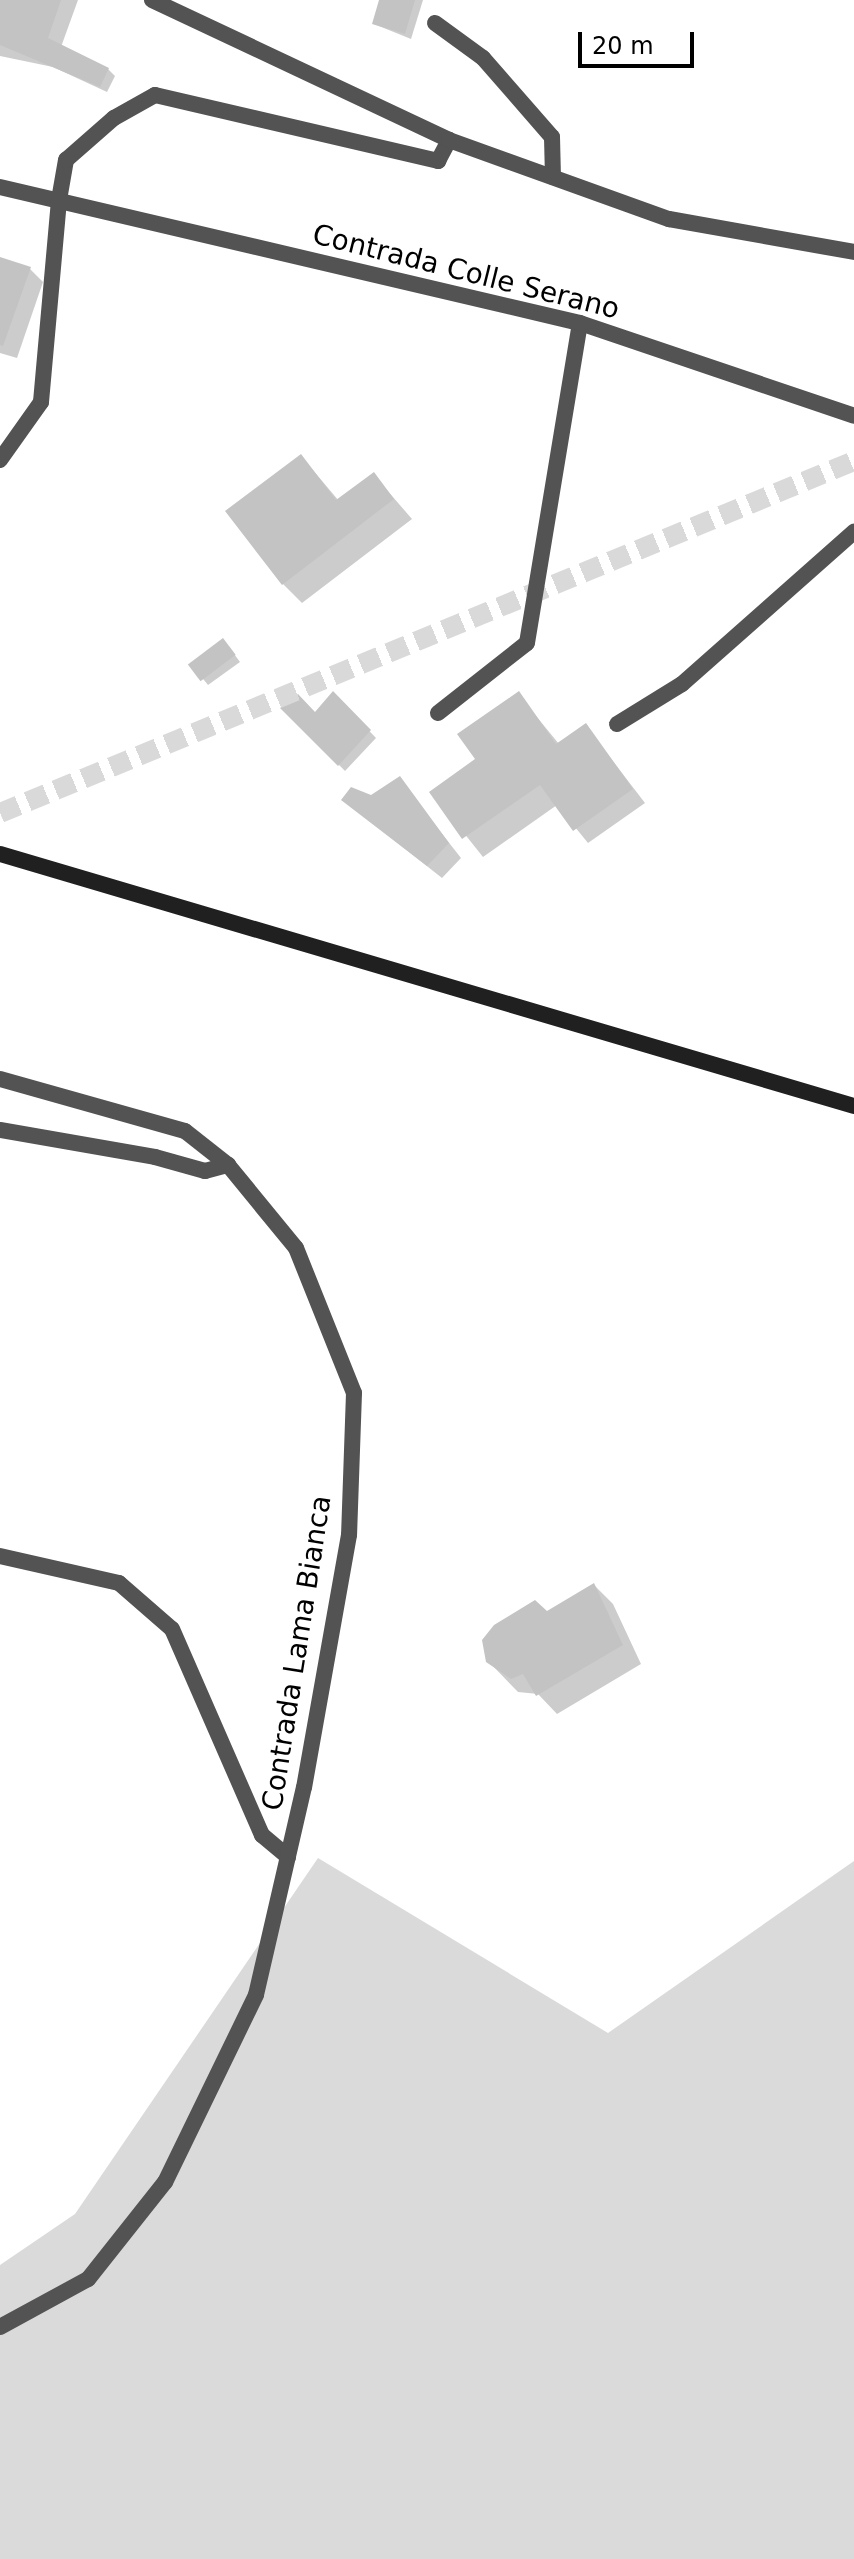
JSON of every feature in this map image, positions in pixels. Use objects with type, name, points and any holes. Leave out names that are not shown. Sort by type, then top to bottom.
[{"type":"main road","points":[[0,854],[854,1106]]},
{"type":"street","points":[[152,0],[449,140],[669,219],[854,252]]},
{"type":"street","points":[[435,23],[483,58],[552,137],[553,177]]},
{"type":"street","points":[[0,460],[8,439],[41,402],[59,200],[66,160],[114,118],[155,95],[438,161],[449,140]]},
{"type":"street","name":"Contrada Colle Serano","points":[[0,187],[580,323],[854,416]]},
{"type":"street","points":[[438,713],[527,643],[580,323]]},
{"type":"street","points":[[617,724],[682,684],[854,532]]},
{"type":"street","name":"Contrada Lama Bianca","points":[[0,1079],[185,1131],[228,1165],[296,1248],[354,1393],[349,1535],[288,1857],[256,1995],[165,2182],[88,2279],[0,2327]]},
{"type":"street","points":[[0,1130],[155,1157],[205,1171],[228,1165]]},
{"type":"street","points":[[0,1556],[119,1583],[172,1629],[262,1835],[288,1857]]},
{"type":"shaded area","points":[[318,1858],[608,2033],[854,1861],[854,2559],[0,2559],[0,2265],[75,2214]]},
{"type":"building","points":[[0,0],[61,0],[48,38],[109,68],[100,87],[0,45]]},
{"type":"building","points":[[379,0],[415,0],[405,34],[372,24]]},
{"type":"building","points":[[0,257],[31,267],[3,346],[0,345]]},
{"type":"building","points":[[301,454],[336,500],[374,472],[394,499],[282,585],[225,511]]},
{"type":"building","points":[[223,638],[236,655],[200,681],[188,664]]},
{"type":"building","points":[[333,691],[371,730],[338,766],[280,708],[298,694],[315,712]]},
{"type":"building","points":[[519,691],[556,744],[586,723],[633,789],[573,831],[540,785],[462,839],[429,792],[475,759],[457,734]]},
{"type":"building","points":[[400,776],[449,843],[427,866],[341,800],[351,787],[371,795]]},
{"type":"building","points":[[594,1583],[623,1645],[536,1696],[523,1674],[511,1679],[486,1662],[482,1640],[494,1625],[535,1600],[547,1611]]},
{"type":"tunnel","points":[[0,813],[854,461]]}]
